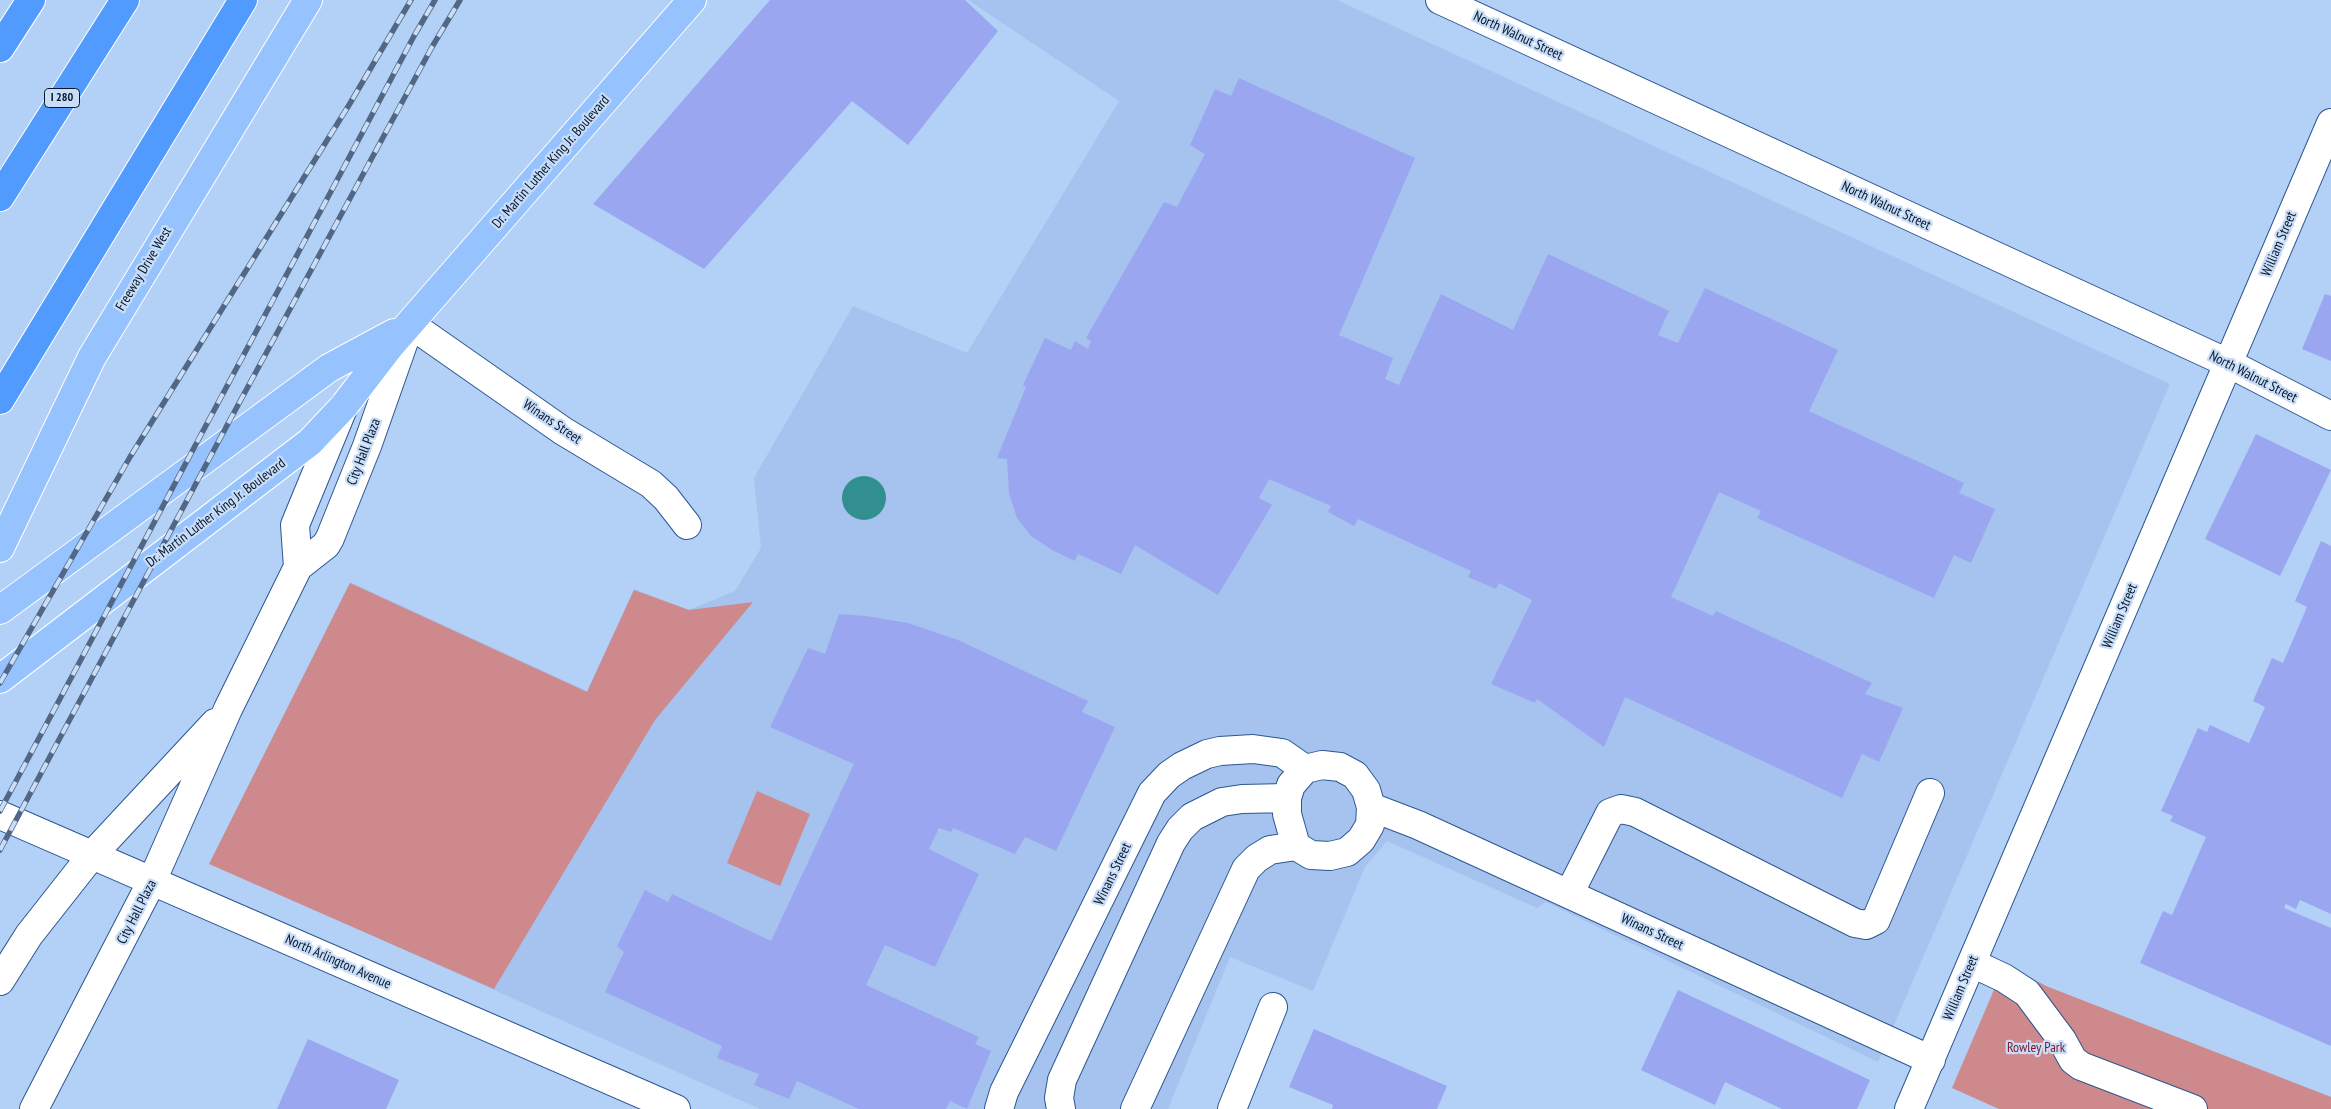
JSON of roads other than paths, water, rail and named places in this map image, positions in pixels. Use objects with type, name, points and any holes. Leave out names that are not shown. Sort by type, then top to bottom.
[{"type":"highway","points":[[0,48],[31,0]]},
{"type":"highway","name":"I 280","points":[[0,197],[125,0]]},
{"type":"highway","points":[[0,400],[243,0]]},
{"type":"main road","name":"Freeway Drive West","points":[[0,548],[92,357],[308,0]]},
{"type":"main road","name":"Dr. Martin Luther King Jr. Boulevard","points":[[0,679],[310,442],[344,406],[369,372],[410,324],[692,0]]},
{"type":"main road","name":"Dr. Martin Luther King Jr. Boulevard","points":[[0,610],[330,368],[410,324]]},
{"type":"street","name":"North Walnut Street","points":[[1440,0],[2228,363],[2331,416]]},
{"type":"street","name":"William Street","points":[[1909,1109],[2331,123]]},
{"type":"street","name":"Winans Street","points":[[410,324],[563,431],[651,484],[666,498],[687,525]]},
{"type":"street","name":"City Hall Plaza","points":[[34,1109],[152,881],[228,709],[298,566],[326,545],[337,522],[410,324]]},
{"type":"street","points":[[298,566],[295,525],[344,406]]},
{"type":"street","name":"City Hall Plaza","points":[[0,980],[29,935],[92,855],[228,709]]},
{"type":"street","name":"Winans Street","points":[[999,1109],[1004,1092],[1152,793],[1169,775],[1182,766],[1220,751],[1253,748],[1282,753],[1305,770]]},
{"type":"street","points":[[1135,1109],[1246,868],[1270,850],[1296,846],[1311,855],[1330,856],[1347,852],[1361,840],[1370,825],[1371,807],[1366,790],[1356,775],[1340,767],[1322,765],[1305,770],[1291,785],[1287,798],[1287,814],[1296,846]]},
{"type":"street","points":[[1569,894],[1610,813],[1621,809],[1635,812],[1855,923],[1866,925],[1876,920],[1930,793]]},
{"type":"street","points":[[1061,1109],[1059,1098],[1062,1080],[1171,843],[1180,830],[1192,817],[1222,802],[1242,799],[1287,798]]},
{"type":"street","name":"Winans Street","points":[[1371,807],[1418,825],[1931,1060]]},
{"type":"street","name":"North Arlington Avenue","points":[[0,815],[676,1109]]},
{"type":"street","points":[[1972,963],[2004,978],[2027,993],[2062,1040],[2073,1060],[2077,1063],[2193,1109]]},
{"type":"street","points":[[1232,1109],[1273,1007]]},
{"type":"railway","points":[[0,683],[130,457],[349,105],[411,0]]},
{"type":"railway","points":[[0,811],[435,0]]},
{"type":"railway","points":[[0,850],[231,418],[432,47],[460,0]]},
{"type":"park label","name":"Rowley Park","points":[[2036,1048]]}]
